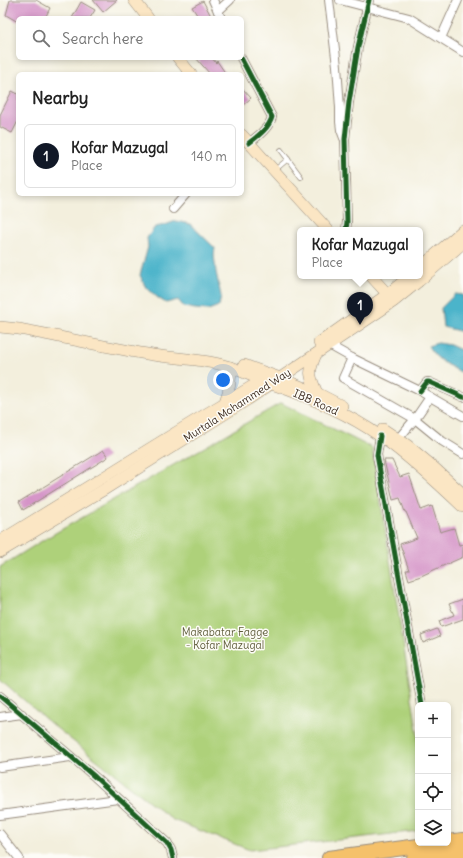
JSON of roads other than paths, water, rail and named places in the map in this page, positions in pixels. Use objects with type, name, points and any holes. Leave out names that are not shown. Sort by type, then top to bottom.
[{"type":"highway","points":[[451,844],[461,850]]},
{"type":"highway","points":[[329,858],[419,846]]},
{"type":"highway","points":[[414,858],[461,850]]},
{"type":"main road","points":[[134,0],[146,16]]},
{"type":"main road","points":[[180,60],[190,72]]},
{"type":"main road","points":[[244,137],[325,227]]},
{"type":"main road","points":[[423,265],[463,230]]},
{"type":"main road","name":"Murtala Mohammed Way","points":[[423,278],[463,244]]},
{"type":"main road","points":[[374,279],[391,298]]},
{"type":"main road","name":"Murtala Mohammed Way","points":[[0,552],[20,534],[225,402],[316,354],[360,325],[391,298],[407,279]]},
{"type":"main road","name":"Murtala Mohammed Way","points":[[0,541],[20,534],[192,435],[271,379],[328,336],[421,279]]},
{"type":"main road","name":"IBB Road","points":[[0,319],[156,348],[211,356],[236,362],[340,412],[380,436],[404,453],[463,507]]},
{"type":"main road","name":"IBB Road","points":[[0,326],[147,354],[199,360],[230,367],[317,393],[361,416],[398,439],[430,464],[463,494]]},
{"type":"main road","points":[[316,354],[310,372],[310,377],[317,393]]},
{"type":"main road","points":[[225,402],[230,388],[230,367]]},
{"type":"street","points":[[213,0],[219,15]]},
{"type":"street","points":[[219,15],[230,0]]},
{"type":"street","points":[[330,0],[337,66],[340,122],[341,130],[345,139]]},
{"type":"street","points":[[340,0],[368,4],[409,18],[463,52]]},
{"type":"street","points":[[442,38],[458,0]]},
{"type":"street","points":[[346,227],[345,139],[349,102],[358,47],[368,4]]},
{"type":"street","points":[[242,60],[272,117],[271,122],[267,127],[249,143]]},
{"type":"street","points":[[173,209],[184,196]]},
{"type":"street","points":[[329,345],[352,358],[420,391],[463,416]]},
{"type":"street","points":[[352,358],[343,378],[415,419],[463,454]]},
{"type":"street","points":[[420,391],[427,382],[429,382],[463,397]]},
{"type":"street","points":[[398,439],[415,419],[430,397]]},
{"type":"street","points":[[380,436],[377,455],[421,702]]},
{"type":"street","points":[[0,696],[70,756],[167,843],[173,858]]},
{"type":"street","points":[[0,717],[22,714]]},
{"type":"street","points":[[0,767],[70,756]]},
{"type":"street","points":[[0,815],[118,799]]},
{"type":"street","points":[[0,834],[19,858]]},
{"type":"lane","points":[[281,150],[301,177]]},
{"type":"lane","points":[[274,170],[288,160]]},
{"type":"water","points":[[176,221],[190,224],[215,248],[214,255],[216,272],[221,296],[219,306],[208,310],[184,307],[178,300],[166,303],[145,286],[140,275],[148,247],[147,238],[155,227]]},
{"type":"water","points":[[455,294],[463,295],[463,332],[443,327],[441,308]]},
{"type":"water","points":[[438,343],[450,345],[463,351],[463,373],[439,359],[431,351],[428,346]]},
{"type":"place","name":"Kofar Mazugal","points":[[360,325]]},
{"type":"park label","name":"Makabatar Fagge - Kofar Mazugal","points":[[225,638]]}]
